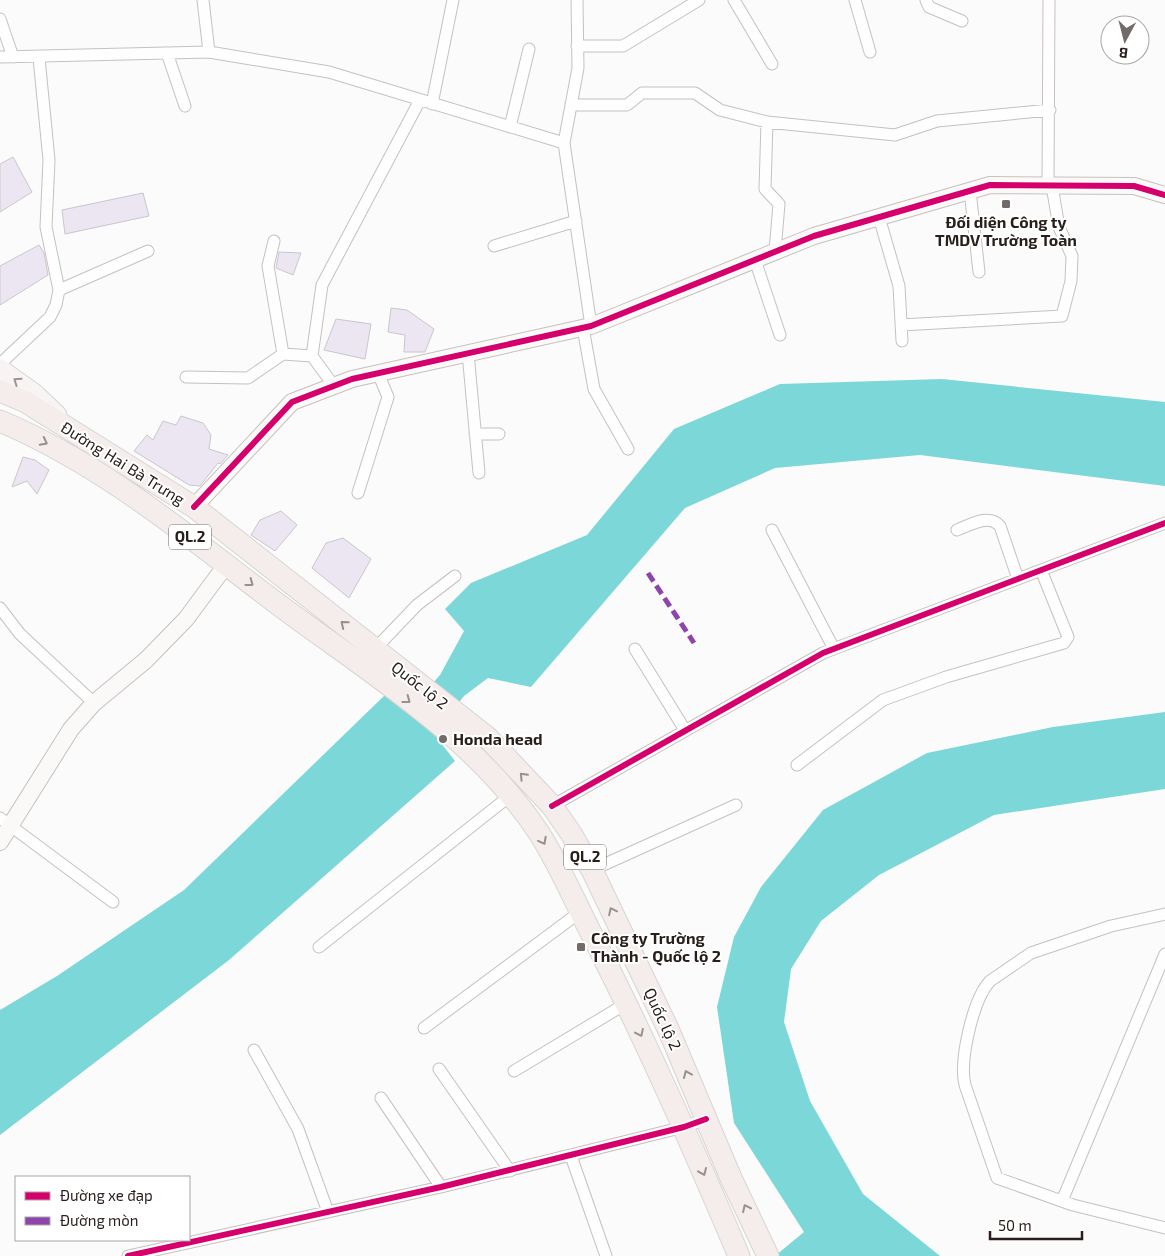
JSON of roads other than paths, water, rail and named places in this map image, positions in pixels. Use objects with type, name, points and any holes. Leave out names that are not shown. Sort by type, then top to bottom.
[{"type":"highway","name":"Đường Hai Bà Trưng","points":[[0,391],[26,402],[194,507],[378,652]]},
{"type":"highway","name":"Đường Hai Bà Trưng","points":[[0,421],[84,463],[174,524],[368,671]]},
{"type":"highway","name":"Quốc lộ 2","points":[[378,652],[487,737],[552,806],[572,835],[592,870],[669,1031],[706,1119],[767,1254]]},
{"type":"highway","name":"Quốc lộ 2","points":[[368,671],[473,755],[511,795],[540,834],[627,1003],[684,1127],[739,1256]]},
{"type":"main road","points":[[0,369],[36,394],[80,437]]},
{"type":"street","points":[[203,0],[209,52]]},
{"type":"street","points":[[432,104],[453,0]]},
{"type":"street","points":[[577,0],[578,68],[564,143],[576,221],[594,389],[628,449]]},
{"type":"street","points":[[577,46],[623,46],[699,0]]},
{"type":"street","points":[[734,0],[772,64]]},
{"type":"street","points":[[855,0],[870,52]]},
{"type":"street","points":[[926,0],[929,7],[962,21]]},
{"type":"street","points":[[901,325],[1062,316],[1071,281],[1072,256],[1059,227],[1050,186],[1049,0]]},
{"type":"street","points":[[0,19],[13,57]]},
{"type":"street","points":[[510,127],[528,49]]},
{"type":"street","points":[[0,57],[39,58],[209,52],[329,72],[564,143]]},
{"type":"street","points":[[167,53],[185,106]]},
{"type":"street","points":[[0,364],[50,317],[56,305],[59,290],[46,227],[49,160],[39,58]]},
{"type":"street","points":[[571,104],[627,106],[642,93],[695,93],[720,110],[767,122],[894,135],[937,121],[1050,110]]},
{"type":"street","points":[[334,386],[312,356],[322,285],[420,100]]},
{"type":"street","points":[[767,122],[765,190],[779,204],[775,251]]},
{"type":"street","points":[[194,507],[292,402],[334,386],[378,373],[587,327],[814,236],[990,185],[1134,186],[1165,195]]},
{"type":"street","points":[[970,191],[979,272]]},
{"type":"street","points":[[879,217],[899,286],[902,341]]},
{"type":"street","points":[[494,246],[576,221]]},
{"type":"street","points":[[274,241],[268,266],[283,354]]},
{"type":"street","points":[[59,290],[148,251]]},
{"type":"street","points":[[755,260],[780,335]]},
{"type":"street","points":[[468,353],[479,473]]},
{"type":"street","points":[[186,377],[248,378],[283,354],[312,356]]},
{"type":"street","points":[[358,493],[388,397],[378,373]]},
{"type":"street","points":[[475,434],[499,434]]},
{"type":"street","points":[[957,530],[987,520],[997,522],[1018,579]]},
{"type":"street","points":[[552,806],[685,730],[834,649],[1165,522]]},
{"type":"street","points":[[772,530],[834,649]]},
{"type":"street","points":[[0,842],[5,821],[71,730],[94,703],[159,646],[186,619],[226,565]]},
{"type":"street","points":[[797,765],[883,700],[946,677],[1064,643],[1068,637],[1041,570]]},
{"type":"street","points":[[378,652],[417,605],[455,576]]},
{"type":"street","points":[[0,608],[20,634],[94,703]]},
{"type":"street","points":[[635,649],[685,730]]},
{"type":"street","points":[[319,947],[511,795]]},
{"type":"street","points":[[592,870],[736,805]]},
{"type":"street","points":[[5,821],[113,902]]},
{"type":"street","points":[[424,1028],[580,912]]},
{"type":"street","points":[[1165,914],[1111,926],[1031,953],[990,981],[981,994],[964,1057],[963,1078],[994,1174],[1001,1181],[1062,1201],[1165,1228]]},
{"type":"street","points":[[1062,1201],[1165,954]]},
{"type":"street","points":[[514,1071],[627,1003]]},
{"type":"street","points":[[254,1050],[298,1129],[328,1212]]},
{"type":"street","points":[[439,1069],[510,1171]]},
{"type":"street","points":[[381,1098],[441,1188]]},
{"type":"street","points":[[128,1256],[441,1188],[684,1127],[706,1119]]},
{"type":"street","points":[[571,1156],[606,1256]]},
{"type":"water","points":[[942,379],[1165,402],[1165,486],[920,455],[775,468],[685,508],[531,687],[488,678],[464,696],[434,734],[455,761],[229,960],[0,1135],[0,1010],[57,976],[184,890],[387,693],[409,710],[440,675],[464,631],[445,609],[471,583],[587,535],[674,429],[780,384]]},
{"type":"water","points":[[1165,712],[1165,789],[994,815],[879,875],[821,921],[791,969],[784,1022],[810,1101],[863,1194],[940,1256],[775,1256],[804,1232],[734,1123],[717,1007],[734,937],[761,887],[823,810],[927,753],[1053,727]]},
{"type":"place","name":"Đối diện Công ty TMDV Trường Toàn","points":[[1006,204]]},
{"type":"place","name":"Honda head","points":[[443,739]]},
{"type":"place","name":"Công ty Trường Thành - Quốc lộ 2","points":[[581,947]]}]
